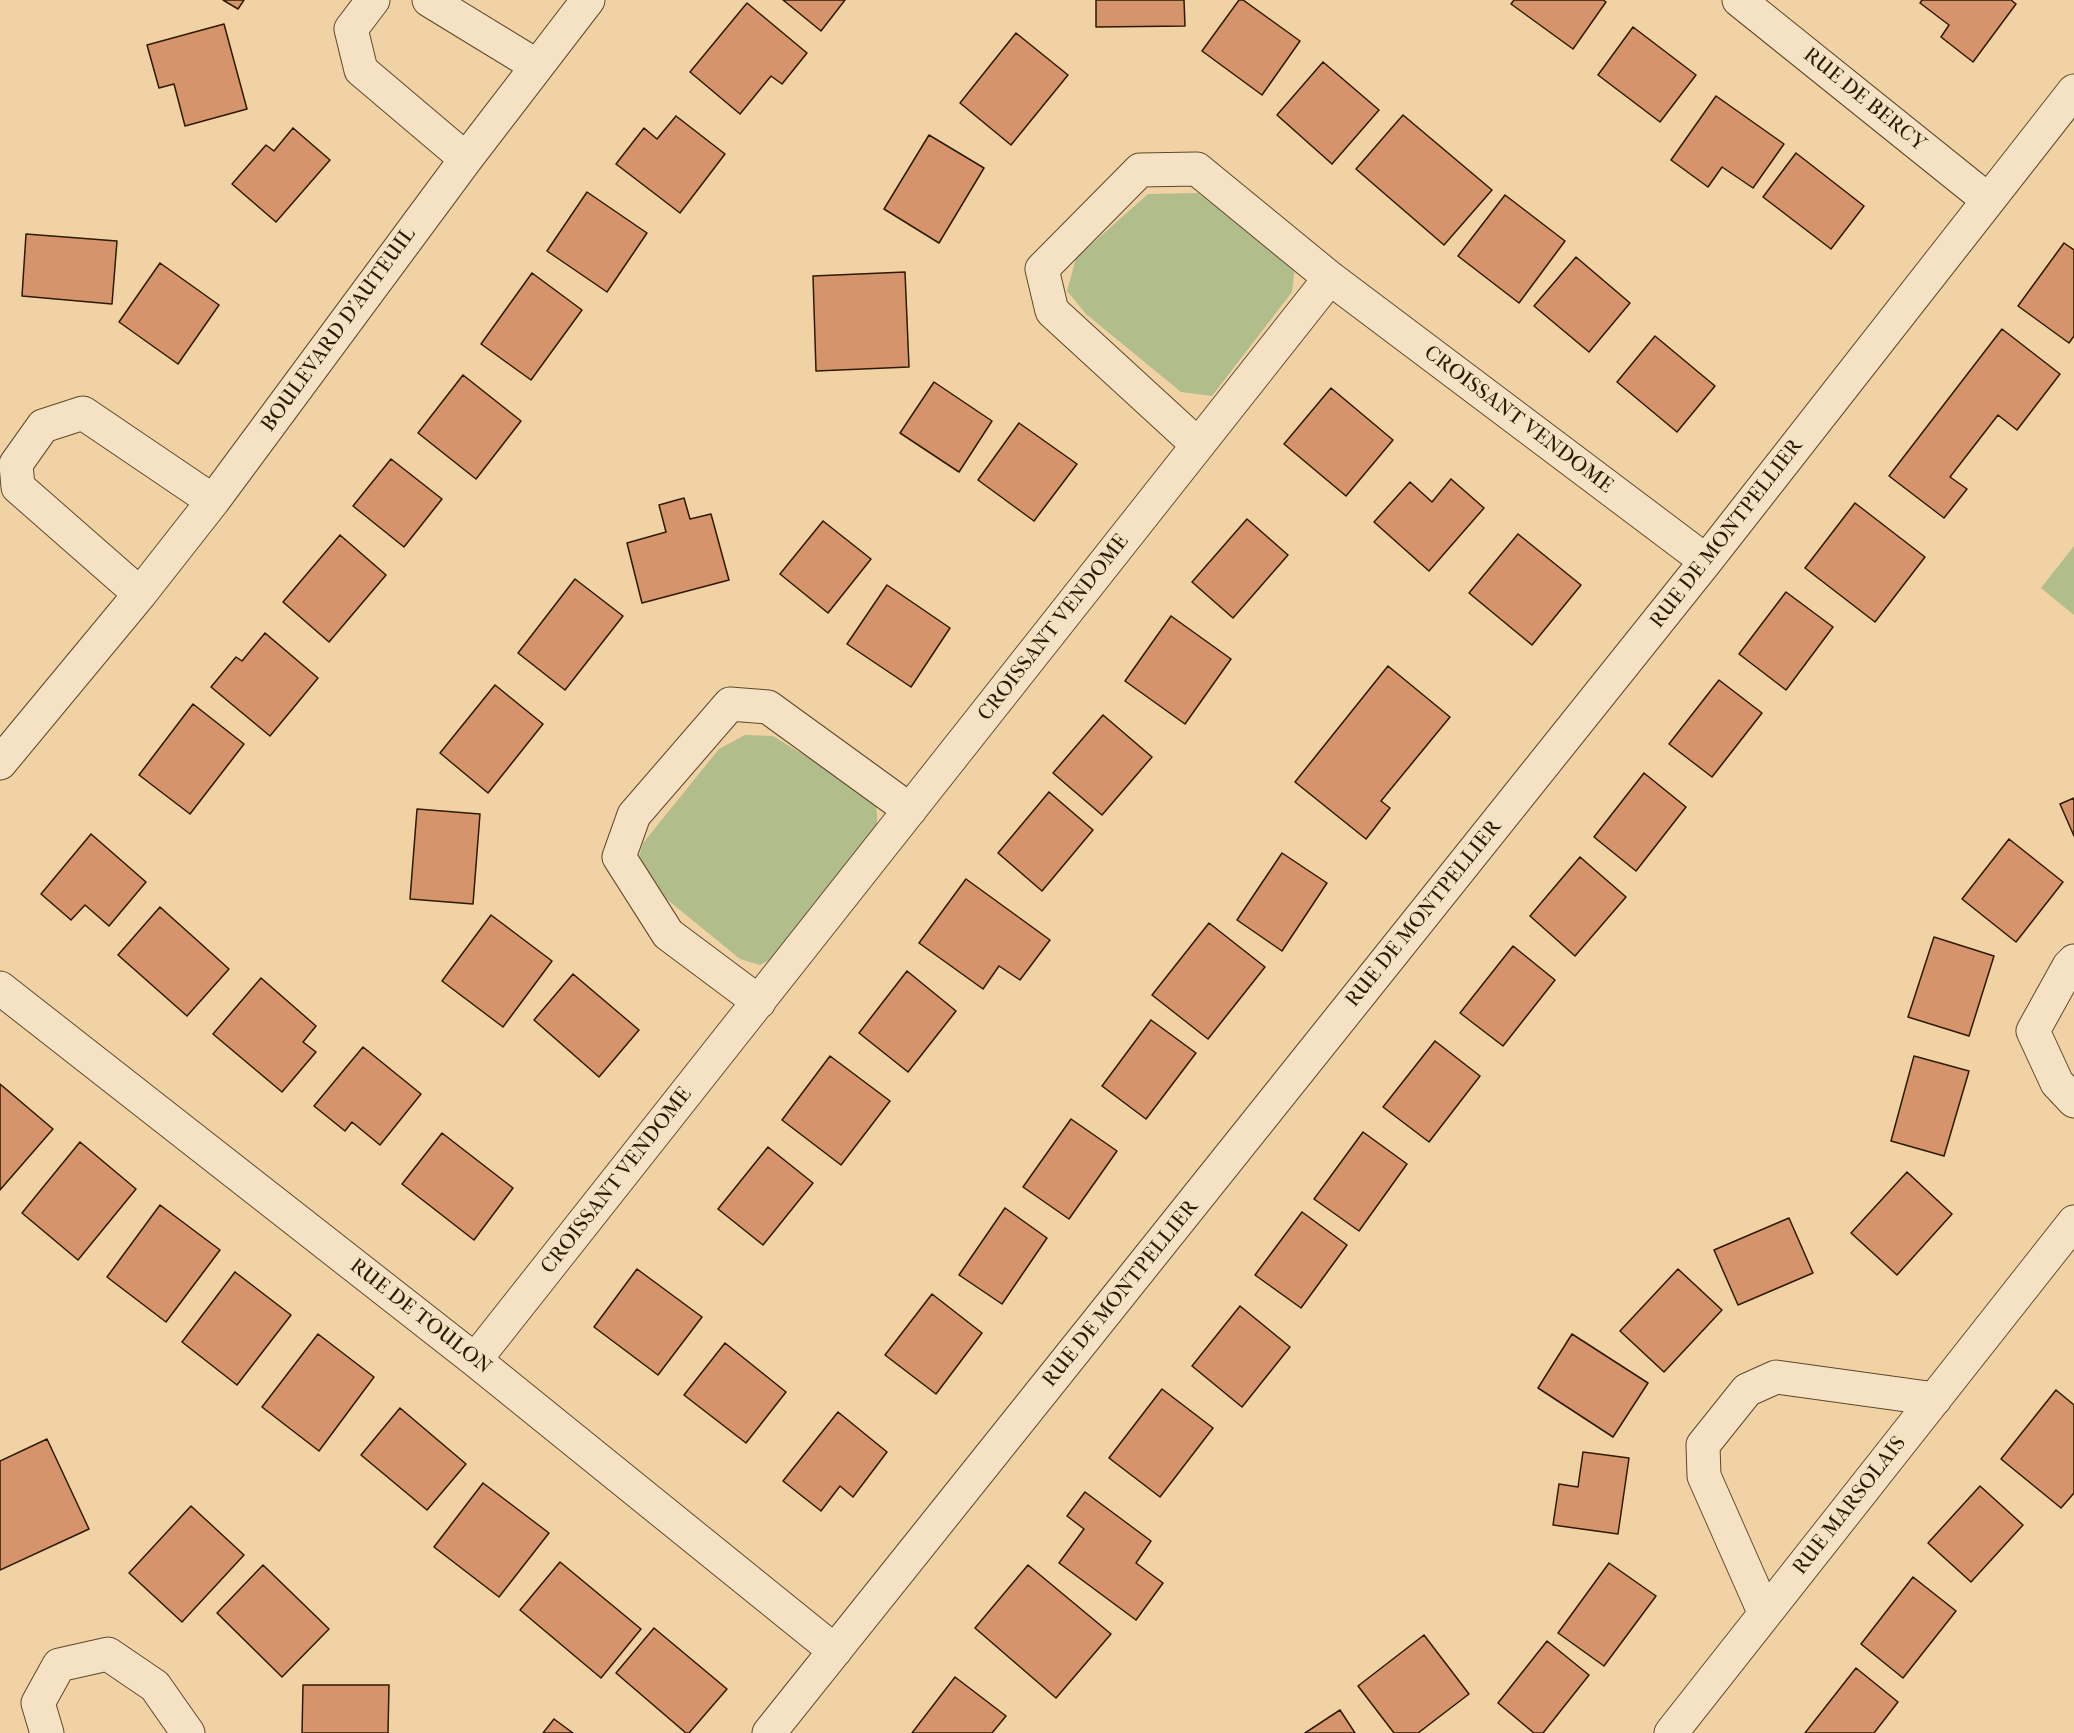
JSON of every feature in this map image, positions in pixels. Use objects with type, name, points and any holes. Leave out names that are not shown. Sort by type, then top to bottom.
[{"type":"street","points":[[373,0],[351,28],[361,70],[466,159]]},
{"type":"street","points":[[429,0],[537,66]]},
{"type":"street","name":"BOULEVARD D'AUTEUIL","points":[[0,763],[140,594],[213,501],[466,159],[588,0]]},
{"type":"street","name":"RUE DE BERCY","points":[[1739,0],[1988,200]]},
{"type":"street","name":"RUE DE MONTPELLIER","points":[[769,1733],[1706,561],[2074,91]]},
{"type":"street","name":"CROISSANT VENDOME","points":[[1198,445],[1052,311],[1042,269],[1140,170],[1197,169],[1330,278],[1706,561]]},
{"type":"street","name":"CROISSANT VENDOME","points":[[475,1360],[1330,278]]},
{"type":"street","points":[[140,594],[18,487],[16,464],[43,426],[83,413],[213,501]]},
{"type":"street","points":[[759,1002],[668,934],[619,857],[634,815],[730,704],[768,707],[910,810]]},
{"type":"street","points":[[2074,962],[2069,966],[2033,1031],[2057,1083],[2074,1101]]},
{"type":"street","name":"RUE DE TOULON","points":[[0,988],[475,1360],[836,1651]]},
{"type":"street","name":"RUE MARSOLAIS","points":[[1671,1733],[2074,1222]]},
{"type":"street","points":[[1765,1614],[1704,1476],[1703,1445],[1747,1390],[1776,1377],[1935,1399]]},
{"type":"street","points":[[47,1733],[38,1703],[58,1665],[108,1654],[155,1686],[188,1733]]},
{"type":"green space","points":[[1198,193],[1295,266],[1292,292],[1212,396],[1181,392],[1086,314],[1067,291],[1076,258],[1148,194]]},
{"type":"green space","points":[[2074,546],[2074,615],[2041,588]]},
{"type":"green space","points":[[745,735],[773,736],[875,799],[877,814],[877,830],[775,957],[760,965],[740,959],[658,892],[638,860],[643,843],[719,749]]},
{"type":"building","points":[[223,0],[244,0],[238,9]]},
{"type":"building","points":[[783,0],[845,0],[821,31]]},
{"type":"building","points":[[1096,0],[1184,0],[1185,26],[1096,27]]},
{"type":"building","points":[[1239,0],[1243,0],[1300,41],[1262,95],[1202,51]]},
{"type":"building","points":[[1514,0],[1603,0],[1606,2],[1573,49],[1511,4]]},
{"type":"building","points":[[1922,0],[2011,0],[2016,4],[1973,62],[1941,37],[1949,25],[1920,3]]},
{"type":"building","points":[[747,3],[807,53],[782,84],[771,76],[740,114],[690,72]]},
{"type":"building","points":[[224,24],[247,109],[185,126],[174,84],[159,88],[147,45]]},
{"type":"building","points":[[1633,27],[1696,75],[1660,122],[1598,75]]},
{"type":"building","points":[[1016,33],[1068,75],[1011,145],[960,103]]},
{"type":"building","points":[[1323,62],[1379,110],[1332,164],[1277,115]]},
{"type":"building","points":[[1716,96],[1784,144],[1753,188],[1722,167],[1708,187],[1671,160]]},
{"type":"building","points":[[1403,115],[1492,190],[1444,245],[1356,169]]},
{"type":"building","points":[[676,116],[725,154],[680,213],[616,164],[644,128],[657,139]]},
{"type":"building","points":[[293,128],[330,160],[276,222],[232,184],[266,145],[274,151]]},
{"type":"building","points":[[929,135],[984,168],[939,243],[884,209]]},
{"type":"building","points":[[1796,153],[1864,206],[1831,249],[1763,197]]},
{"type":"building","points":[[587,192],[647,233],[607,292],[547,251]]},
{"type":"building","points":[[1505,195],[1565,241],[1519,303],[1458,256]]},
{"type":"building","points":[[26,234],[117,241],[112,304],[22,296]]},
{"type":"building","points":[[2064,243],[2074,250],[2074,336],[2069,343],[2018,306]]},
{"type":"building","points":[[1576,257],[1630,303],[1589,352],[1534,306]]},
{"type":"building","points":[[160,263],[219,305],[178,364],[119,322]]},
{"type":"building","points":[[905,272],[909,367],[816,371],[813,276]]},
{"type":"building","points":[[532,273],[582,310],[531,380],[481,344]]},
{"type":"building","points":[[2002,329],[2060,374],[2017,430],[1998,415],[1950,477],[1967,489],[1944,518],[1889,476]]},
{"type":"building","points":[[1655,336],[1715,386],[1677,432],[1617,382]]},
{"type":"building","points":[[463,375],[521,421],[476,479],[418,433]]},
{"type":"building","points":[[934,382],[992,421],[959,472],[900,433]]},
{"type":"building","points":[[1331,388],[1393,440],[1346,496],[1284,444]]},
{"type":"building","points":[[1019,423],[1077,464],[1034,521],[978,480]]},
{"type":"building","points":[[391,459],[442,499],[404,547],[353,506]]},
{"type":"building","points":[[1451,479],[1484,508],[1429,571],[1374,522],[1410,482],[1432,502]]},
{"type":"building","points":[[684,498],[690,519],[711,514],[729,580],[642,603],[627,543],[666,532],[659,505]]},
{"type":"building","points":[[1855,503],[1925,557],[1875,622],[1805,568]]},
{"type":"building","points":[[1247,519],[1288,555],[1233,618],[1192,582]]},
{"type":"building","points":[[823,521],[871,559],[828,613],[780,574]]},
{"type":"building","points":[[1518,534],[1581,585],[1532,645],[1469,593]]},
{"type":"building","points":[[340,535],[386,575],[329,642],[283,602]]},
{"type":"building","points":[[575,579],[623,616],[565,690],[518,653]]},
{"type":"building","points":[[887,585],[950,628],[911,687],[847,644]]},
{"type":"building","points":[[1786,592],[1833,627],[1786,690],[1739,654]]},
{"type":"building","points":[[1171,616],[1231,659],[1185,724],[1125,681]]},
{"type":"building","points":[[265,633],[318,678],[270,736],[211,687],[236,657],[242,661]]},
{"type":"building","points":[[1388,666],[1450,717],[1381,801],[1390,808],[1366,839],[1295,782]]},
{"type":"building","points":[[1719,680],[1762,713],[1712,777],[1669,744]]},
{"type":"building","points":[[495,685],[543,724],[488,793],[440,753]]},
{"type":"building","points":[[193,704],[244,744],[190,814],[139,775]]},
{"type":"building","points":[[1103,715],[1152,757],[1102,815],[1053,773]]},
{"type":"building","points":[[1644,773],[1686,807],[1636,871],[1594,837]]},
{"type":"building","points":[[1049,792],[1093,830],[1042,891],[998,853]]},
{"type":"building","points":[[2074,798],[2074,836],[2060,804]]},
{"type":"building","points":[[417,809],[480,814],[473,904],[410,899]]},
{"type":"building","points":[[91,834],[146,882],[109,926],[85,905],[71,920],[41,894]]},
{"type":"building","points":[[2009,839],[2063,882],[2016,942],[1962,899]]},
{"type":"building","points":[[1282,853],[1327,883],[1282,951],[1237,920]]},
{"type":"building","points":[[1580,857],[1626,897],[1575,956],[1530,916]]},
{"type":"building","points":[[966,879],[1050,940],[1020,980],[999,966],[983,989],[919,943]]},
{"type":"building","points":[[160,907],[229,969],[187,1016],[118,955]]},
{"type":"building","points":[[491,915],[552,961],[503,1027],[442,981]]},
{"type":"building","points":[[1209,923],[1265,967],[1208,1039],[1152,995]]},
{"type":"building","points":[[1934,937],[1994,956],[1969,1036],[1908,1017]]},
{"type":"building","points":[[1513,946],[1555,980],[1503,1046],[1460,1013]]},
{"type":"building","points":[[907,971],[956,1011],[908,1072],[859,1033]]},
{"type":"building","points":[[573,974],[639,1030],[599,1077],[534,1020]]},
{"type":"building","points":[[261,978],[316,1026],[303,1042],[316,1052],[282,1092],[213,1034]]},
{"type":"building","points":[[1151,1020],[1196,1053],[1146,1119],[1102,1086]]},
{"type":"building","points":[[1435,1041],[1480,1076],[1429,1142],[1383,1107]]},
{"type":"building","points":[[363,1047],[421,1094],[380,1145],[352,1122],[345,1131],[314,1106]]},
{"type":"building","points":[[830,1056],[890,1101],[841,1165],[782,1120]]},
{"type":"building","points":[[1914,1056],[1969,1071],[1944,1156],[1891,1141]]},
{"type":"building","points":[[0,1084],[53,1129],[0,1190]]},
{"type":"building","points":[[1071,1119],[1117,1151],[1069,1219],[1023,1187]]},
{"type":"building","points":[[1363,1132],[1407,1164],[1359,1231],[1314,1199]]},
{"type":"building","points":[[442,1133],[513,1188],[474,1240],[402,1184]]},
{"type":"building","points":[[80,1142],[136,1189],[78,1260],[22,1213]]},
{"type":"building","points":[[768,1147],[813,1183],[763,1245],[718,1209]]},
{"type":"building","points":[[1907,1172],[1952,1214],[1897,1275],[1851,1233]]},
{"type":"building","points":[[160,1205],[220,1250],[166,1322],[107,1277]]},
{"type":"building","points":[[1005,1208],[1047,1238],[1002,1304],[959,1275]]},
{"type":"building","points":[[1302,1212],[1347,1245],[1301,1308],[1255,1275]]},
{"type":"building","points":[[1789,1218],[1813,1273],[1738,1305],[1714,1250]]},
{"type":"building","points":[[637,1269],[702,1317],[658,1375],[594,1327]]},
{"type":"building","points":[[1678,1269],[1722,1310],[1664,1372],[1620,1331]]},
{"type":"building","points":[[235,1272],[291,1315],[237,1385],[182,1342]]},
{"type":"building","points":[[932,1294],[982,1333],[936,1394],[885,1355]]},
{"type":"building","points":[[1240,1306],[1290,1347],[1242,1407],[1192,1366]]},
{"type":"building","points":[[318,1334],[374,1377],[319,1451],[262,1407]]},
{"type":"building","points":[[1572,1334],[1648,1383],[1613,1437],[1538,1388]]},
{"type":"building","points":[[725,1343],[786,1392],[746,1443],[684,1395]]},
{"type":"building","points":[[1162,1389],[1213,1428],[1160,1497],[1109,1458]]},
{"type":"building","points":[[2056,1390],[2074,1405],[2074,1493],[2061,1508],[2001,1459]]},
{"type":"building","points":[[400,1408],[466,1464],[427,1510],[361,1455]]},
{"type":"building","points":[[838,1412],[887,1452],[853,1497],[840,1486],[821,1511],[783,1481]]},
{"type":"building","points":[[47,1439],[89,1529],[0,1570],[0,1461]]},
{"type":"building","points":[[1583,1452],[1629,1458],[1618,1534],[1553,1525],[1559,1484],[1578,1487]]},
{"type":"building","points":[[483,1483],[549,1533],[499,1597],[434,1547]]},
{"type":"building","points":[[1980,1486],[2023,1525],[1971,1582],[1928,1543]]},
{"type":"building","points":[[1085,1492],[1151,1541],[1136,1563],[1163,1583],[1136,1620],[1059,1563],[1084,1529],[1067,1516]]},
{"type":"building","points":[[191,1506],[244,1555],[182,1622],[129,1573]]},
{"type":"building","points":[[560,1562],[641,1629],[601,1678],[520,1610]]},
{"type":"building","points":[[1609,1563],[1656,1596],[1604,1666],[1558,1633]]},
{"type":"building","points":[[263,1565],[329,1629],[282,1677],[217,1613]]},
{"type":"building","points":[[1028,1565],[1111,1634],[1056,1698],[975,1628]]},
{"type":"building","points":[[1913,1577],[1956,1611],[1903,1678],[1861,1644]]},
{"type":"building","points":[[654,1628],[727,1689],[689,1733],[686,1733],[616,1673]]},
{"type":"building","points":[[1424,1635],[1469,1694],[1418,1733],[1394,1733],[1358,1686]]},
{"type":"building","points":[[1547,1641],[1589,1675],[1543,1733],[1534,1733],[1498,1703]]},
{"type":"building","points":[[1856,1668],[1898,1702],[1874,1733],[1805,1733]]},
{"type":"building","points":[[955,1677],[1006,1716],[992,1733],[912,1733]]},
{"type":"building","points":[[303,1685],[389,1685],[388,1733],[302,1733]]},
{"type":"building","points":[[1340,1710],[1355,1733],[1305,1733]]},
{"type":"building","points":[[554,1719],[573,1733],[543,1733]]}]
